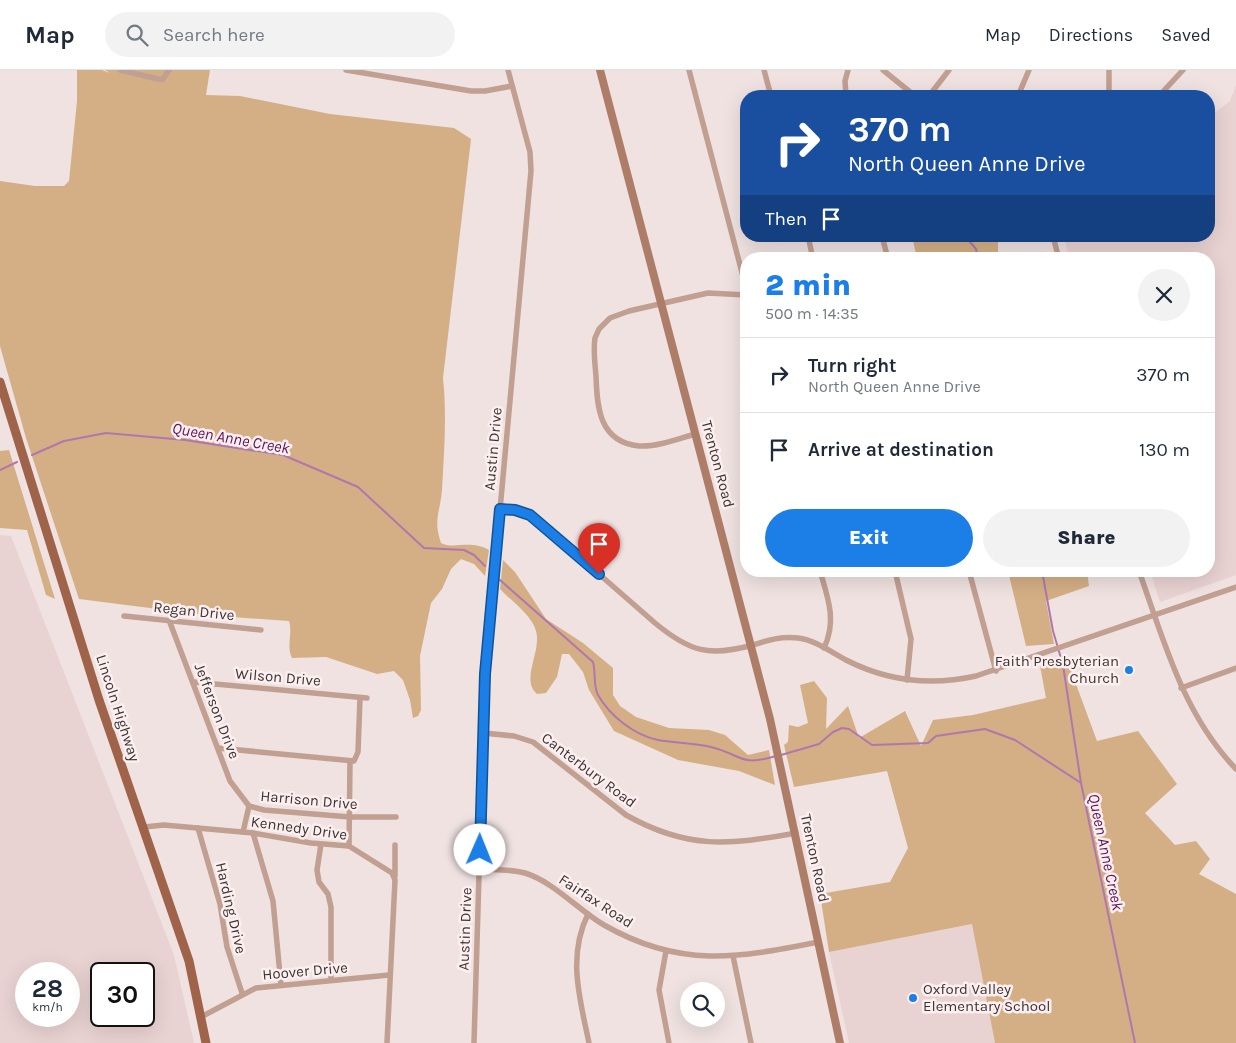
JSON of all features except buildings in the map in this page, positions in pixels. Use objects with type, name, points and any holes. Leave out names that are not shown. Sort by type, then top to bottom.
[{"type":"main road","name":"Trenton Road","points":[[600,70],[780,762],[840,1043]]},
{"type":"main road","name":"Lincoln Highway","points":[[0,382],[99,700],[189,961],[206,1043]]},
{"type":"street","points":[[120,70],[158,79],[163,79],[170,70]]},
{"type":"street","points":[[346,70],[471,90],[484,91],[512,86]]},
{"type":"street","name":"Austin Drive","points":[[474,1043],[485,674],[531,171],[530,152],[508,70]]},
{"type":"street","points":[[689,70],[740,265]]},
{"type":"street","points":[[764,70],[769,90]]},
{"type":"street","points":[[846,90],[845,81],[848,70]]},
{"type":"street","points":[[883,70],[908,90]]},
{"type":"street","points":[[934,90],[949,70]]},
{"type":"street","points":[[1021,90],[1029,70]]},
{"type":"street","points":[[1109,70],[1109,90]]},
{"type":"street","points":[[1165,90],[1183,70]]},
{"type":"street","points":[[696,434],[655,444],[632,444],[612,434],[603,422],[597,406],[594,346],[599,329],[617,315],[661,303],[708,293],[740,295]]},
{"type":"street","points":[[500,509],[522,512],[536,519],[680,643],[709,652],[787,637],[806,640],[873,672],[908,680],[947,681],[996,670],[1236,587]]},
{"type":"street","points":[[822,577],[832,616],[831,628],[824,648]]},
{"type":"street","points":[[896,577],[911,639],[908,680]]},
{"type":"street","points":[[971,577],[996,670]]},
{"type":"street","points":[[1141,577],[1181,688],[1196,718],[1236,768]]},
{"type":"street","name":"Regan Drive","points":[[124,616],[261,630]]},
{"type":"street","name":"Jefferson Drive","points":[[169,620],[230,781],[249,806]]},
{"type":"street","points":[[1181,688],[1236,668]]},
{"type":"street","name":"Wilson Drive","points":[[193,682],[367,698]]},
{"type":"street","points":[[218,748],[350,761],[356,760],[360,698]]},
{"type":"street","name":"Canterbury Road","points":[[483,733],[514,736],[533,742],[626,815],[676,837],[699,842],[725,843],[796,833]]},
{"type":"street","points":[[349,846],[350,761]]},
{"type":"street","name":"Harrison Drive","points":[[243,832],[249,806],[264,810],[350,817],[396,817]]},
{"type":"street","name":"Kennedy Drive","points":[[144,827],[164,825],[243,832],[321,844],[349,846],[376,861],[395,876]]},
{"type":"street","name":"Harding Drive","points":[[198,828],[220,904],[229,955],[242,993]]},
{"type":"street","points":[[253,833],[273,901],[282,984]]},
{"type":"street","points":[[321,844],[317,870],[319,882],[328,894],[331,906],[331,980]]},
{"type":"street","points":[[387,1043],[395,845]]},
{"type":"street","name":"Fairfax Road","points":[[479,869],[512,870],[526,874],[550,886],[588,914],[627,936],[666,951],[700,956],[733,956],[819,942]]},
{"type":"street","points":[[588,914],[578,938],[576,963],[578,989],[589,1043]]},
{"type":"street","points":[[666,951],[659,990],[669,1043]]},
{"type":"street","points":[[733,956],[751,1043]]},
{"type":"street","name":"Hoover Drive","points":[[201,1017],[242,993],[256,988],[389,975]]},
{"type":"shaded area","points":[[77,70],[102,70],[110,73],[105,70],[210,70],[206,95],[240,96],[330,114],[454,128],[471,139],[443,378],[445,406],[444,448],[438,528],[441,543],[451,546],[475,545],[489,550],[485,576],[474,564],[461,559],[451,569],[442,589],[431,603],[420,656],[421,710],[418,716],[413,718],[410,700],[403,680],[394,671],[377,674],[326,657],[292,658],[290,653],[289,621],[205,615],[79,599],[26,438],[0,346],[0,181],[35,186],[64,186],[69,181],[77,101]]},
{"type":"shaded area","points":[[1236,85],[1236,575],[1160,602],[1152,577],[1215,577],[1215,252],[1067,252],[1065,242],[1215,242],[1215,112],[1230,101]]},
{"type":"shaded area","points":[[913,242],[999,242],[998,252],[915,252]]},
{"type":"shaded area","points":[[9,450],[55,599],[46,595],[27,530],[0,528],[0,451]]},
{"type":"shaded area","points":[[0,535],[11,536],[174,955],[194,1043],[0,1043]]},
{"type":"shaded area","points":[[503,560],[515,572],[546,619],[583,643],[613,668],[613,695],[620,706],[636,717],[669,728],[709,730],[725,735],[748,755],[769,750],[775,785],[739,771],[678,760],[614,731],[589,690],[583,672],[569,654],[562,654],[557,677],[546,693],[537,694],[532,688],[531,681],[537,639],[536,631],[526,614],[500,589]]},
{"type":"shaded area","points":[[1009,577],[1088,577],[1089,586],[1046,601],[1054,644],[1026,646]]},
{"type":"shaded area","points":[[1066,657],[1097,741],[1138,731],[1177,784],[1145,813],[1175,845],[1196,841],[1210,859],[1199,874],[1236,894],[1236,1043],[995,1043],[972,924],[829,952],[820,894],[890,882],[908,848],[887,771],[794,787],[784,745],[788,742],[789,725],[798,727],[808,723],[800,685],[814,681],[827,698],[826,729],[848,706],[859,738],[905,711],[921,746],[933,720],[973,715],[1046,698],[1040,666]]},
{"type":"shaded area","name":"Oxford Valley Elementary School","points":[[973,924],[995,1043],[849,1043],[829,952]]},
{"type":"waterway","points":[[970,242],[977,252]]},
{"type":"waterway","name":"Queen Anne Creek","points":[[32,455],[64,441],[106,433],[185,440],[283,455],[358,487],[424,548],[464,550],[474,555],[485,566]]},
{"type":"waterway","name":"Queen Anne Creek","points":[[0,470],[17,462]]},
{"type":"waterway","points":[[1043,577],[1053,631],[1063,665],[1081,783]]},
{"type":"waterway","name":"Queen Anne Creek","points":[[500,580],[593,662],[598,695],[609,710],[624,724],[640,734],[658,740],[711,747],[742,759],[755,760],[776,756]]},
{"type":"waterway","name":"Queen Anne Creek","points":[[781,755],[819,744],[833,732],[842,728],[849,729],[872,745],[928,743],[936,736],[985,729],[1015,740],[1081,783],[1135,1043]]},
{"type":"place","name":"Faith Presbyterian Church","points":[[1129,670]]},
{"type":"place","name":"Oxford Valley Elementary School","points":[[913,998]]},
{"type":"route","points":[[480,850],[485,674],[500,509],[515,510],[530,515],[599,574]]}]
